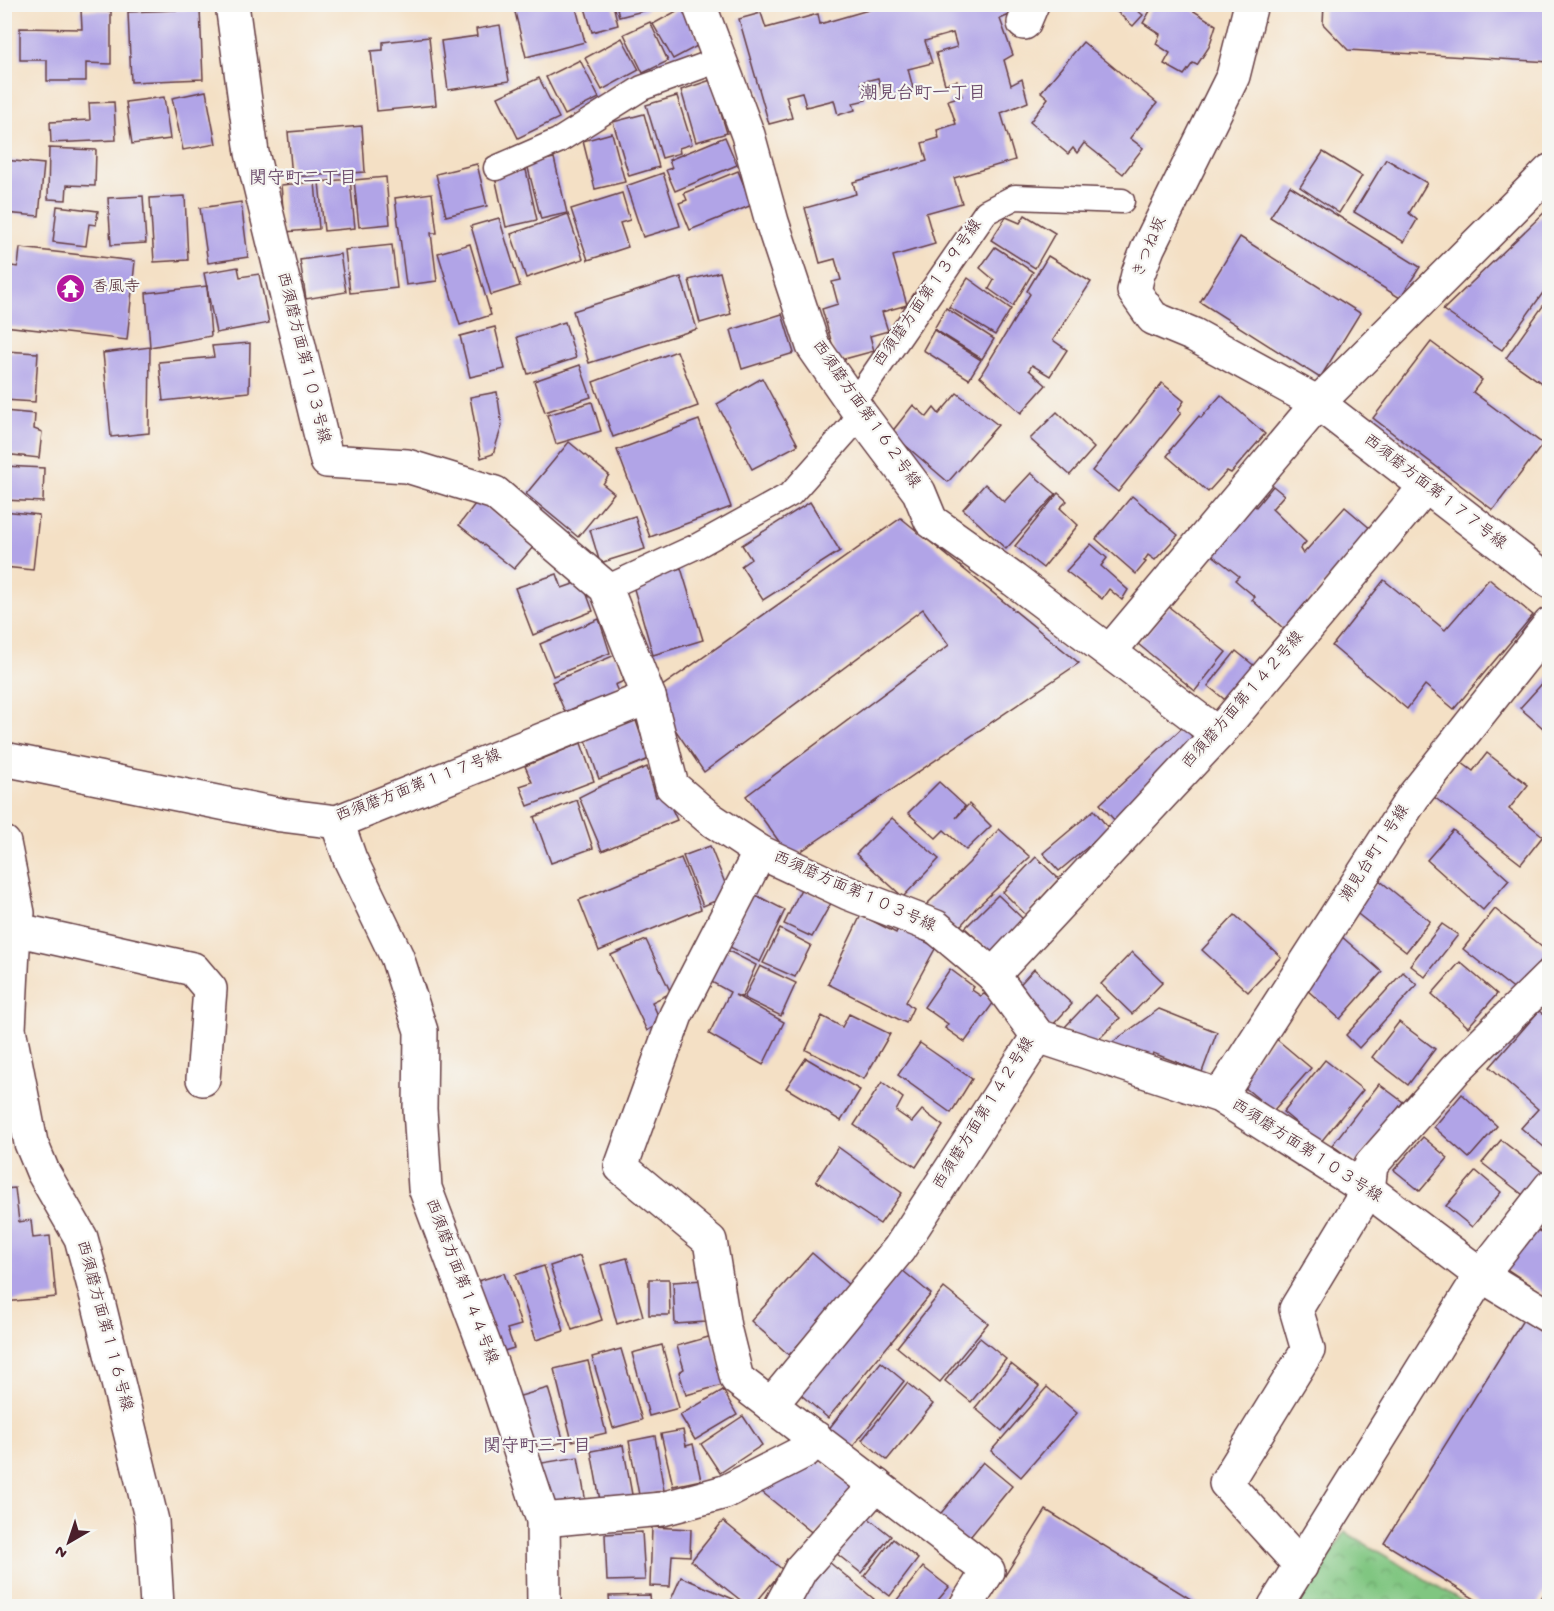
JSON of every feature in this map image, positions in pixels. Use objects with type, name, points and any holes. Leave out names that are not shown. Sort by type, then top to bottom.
[{"type":"street","name":"西須磨方面第１０３号線","points":[[232,4],[252,153],[327,462],[407,466],[495,492],[606,588],[650,697],[672,786],[709,818],[760,852],[848,893],[936,927],[993,975]]},
{"type":"street","name":"西須磨方面第１６２号線","points":[[699,4],[748,135],[772,222],[813,346],[855,407],[919,492],[931,521],[1110,651],[1218,734]]},
{"type":"street","name":"きつね坂","points":[[1251,4],[1233,76],[1148,248],[1134,291],[1154,318],[1194,335],[1318,404]]},
{"type":"street","points":[[1110,651],[1318,404],[1550,171]]},
{"type":"street","name":"西須磨方面第１７７号線","points":[[1318,404],[1550,582]]},
{"type":"street","name":"西須磨方面第１４２号線","points":[[771,1405],[899,1249],[1038,1036],[993,975],[1218,734],[1426,486]]},
{"type":"street","name":"潮見台町１号線","points":[[1220,1096],[1413,796],[1550,624]]},
{"type":"street","name":"西須磨方面第１１７号線","points":[[4,759],[281,815],[337,822],[650,697]]},
{"type":"street","name":"西須磨方面第１４４号線","points":[[337,822],[350,859],[397,957],[421,1031],[420,1109],[425,1188],[491,1363],[543,1520],[544,1606]]},
{"type":"street","name":"西須磨方面第１１６号線","points":[[4,843],[12,921],[9,1029],[32,1143],[44,1173],[81,1238],[99,1305],[152,1521],[157,1606]]},
{"type":"street","points":[[760,852],[676,1015],[621,1167],[710,1241],[724,1327],[737,1379],[988,1571],[966,1606]]},
{"type":"street","points":[[12,921],[193,969],[210,989],[203,1079]]},
{"type":"street","points":[[1300,1566],[1226,1483],[1308,1350],[1296,1309],[1368,1190],[1371,1165],[1455,1069],[1550,976]]},
{"type":"street","name":"西須磨方面第１０３号線","points":[[1038,1036],[1220,1096],[1368,1190],[1481,1275],[1550,1317]]},
{"type":"street","points":[[1275,1606],[1481,1275],[1550,1187]]},
{"type":"street","points":[[543,1520],[662,1509],[725,1492],[805,1451],[816,1438]]},
{"type":"street","points":[[782,1606],[801,1569],[876,1485]]},
{"type":"lane","points":[[496,168],[558,141],[642,88],[719,60]]},
{"type":"lane","name":"西須磨方面第１３９号線","points":[[606,588],[697,546],[791,494],[855,407],[866,387],[986,212],[1015,197],[1122,201]]},
{"type":"green space","points":[[1345,1532],[1471,1606],[1296,1606]]},
{"type":"building","points":[[513,4],[575,4],[585,42],[526,57]]},
{"type":"building","points":[[584,4],[613,4],[618,25],[592,32]]},
{"type":"building","points":[[616,4],[646,4],[647,10],[619,17]]},
{"type":"building","points":[[889,4],[1012,4],[1014,13],[1000,19],[1013,55],[1004,60],[1011,85],[1022,79],[1028,102],[1001,113],[1015,160],[954,178],[962,203],[926,213],[935,244],[893,256],[907,305],[882,312],[888,331],[870,336],[874,351],[837,361],[822,309],[838,304],[832,282],[841,280],[835,259],[820,263],[805,208],[856,194],[853,182],[927,161],[922,143],[939,138],[937,130],[956,124],[948,100],[962,96],[957,81],[945,84],[936,53],[957,47],[953,33],[925,41],[932,63],[908,69],[913,88],[892,94],[891,90],[882,93],[878,78],[861,82],[866,100],[853,103],[855,110],[838,115],[834,100],[806,107],[802,92],[786,96],[792,118],[769,124],[739,19],[761,13],[766,28],[818,14],[820,24]]},
{"type":"building","points":[[1108,4],[1144,4],[1138,11],[1143,15],[1133,26]]},
{"type":"building","points":[[1154,4],[1183,4],[1216,25],[1209,47],[1197,65],[1193,63],[1184,75],[1164,64],[1170,53],[1156,44],[1160,34],[1143,23]]},
{"type":"building","points":[[1324,4],[1550,4],[1550,62],[1348,50],[1323,24]]},
{"type":"building","points":[[682,8],[701,44],[673,59],[653,24]]},
{"type":"building","points":[[200,9],[203,79],[131,82],[128,12]]},
{"type":"building","points":[[81,10],[111,11],[111,64],[86,63],[86,81],[47,81],[47,60],[20,60],[20,28],[82,29]]},
{"type":"building","points":[[650,22],[668,61],[643,73],[624,34]]},
{"type":"building","points":[[500,25],[509,81],[448,90],[441,41],[477,36],[476,29]]},
{"type":"building","points":[[429,37],[436,105],[377,111],[371,51],[383,50],[383,42]]},
{"type":"building","points":[[622,38],[639,70],[602,90],[585,58]]},
{"type":"building","points":[[1083,42],[1157,103],[1130,138],[1143,148],[1123,174],[1084,143],[1077,153],[1073,148],[1068,154],[1030,122],[1048,98],[1041,92]]},
{"type":"building","points":[[580,60],[599,98],[565,115],[546,77]]},
{"type":"building","points":[[539,78],[559,118],[518,138],[498,97]]},
{"type":"building","points":[[711,80],[727,133],[696,142],[681,90]]},
{"type":"building","points":[[206,91],[216,144],[183,150],[172,98]]},
{"type":"building","points":[[677,96],[692,144],[679,148],[680,153],[662,158],[646,105]]},
{"type":"building","points":[[164,97],[170,139],[132,144],[126,102]]},
{"type":"building","points":[[114,102],[116,140],[51,143],[50,122],[90,120],[89,103]]},
{"type":"building","points":[[644,114],[659,167],[629,176],[613,122]]},
{"type":"building","points":[[362,126],[365,172],[292,177],[288,132]]},
{"type":"building","points":[[612,133],[625,182],[595,189],[583,141]]},
{"type":"building","points":[[725,137],[737,165],[675,191],[666,170],[672,168],[669,160]]},
{"type":"building","points":[[49,148],[96,150],[95,186],[67,185],[66,200],[48,199]]},
{"type":"building","points":[[1323,152],[1362,176],[1339,213],[1300,187]]},
{"type":"building","points":[[554,158],[567,213],[541,219],[527,164]]},
{"type":"building","points":[[1386,159],[1427,183],[1409,213],[1417,220],[1404,242],[1354,212]]},
{"type":"building","points":[[4,160],[44,164],[39,216],[4,213]]},
{"type":"building","points":[[477,164],[487,206],[446,216],[436,174]]},
{"type":"building","points":[[526,170],[537,220],[506,227],[495,177]]},
{"type":"building","points":[[738,171],[752,205],[690,230],[679,203],[687,200],[684,193]]},
{"type":"building","points":[[663,173],[680,226],[643,237],[626,186]]},
{"type":"building","points":[[386,177],[390,224],[359,227],[354,180]]},
{"type":"building","points":[[350,179],[355,228],[324,231],[319,182]]},
{"type":"building","points":[[315,182],[319,229],[285,232],[281,185]]},
{"type":"building","points":[[1290,186],[1420,267],[1400,298],[1270,217]]},
{"type":"building","points":[[432,193],[437,233],[431,233],[437,281],[406,285],[395,198]]},
{"type":"building","points":[[622,193],[630,220],[620,223],[628,247],[588,260],[571,209]]},
{"type":"building","points":[[143,196],[146,243],[111,245],[108,198]]},
{"type":"building","points":[[185,196],[188,260],[154,262],[150,198]]},
{"type":"building","points":[[241,202],[248,257],[208,263],[200,208]]},
{"type":"building","points":[[57,206],[98,211],[96,225],[89,224],[86,246],[53,242]]},
{"type":"building","points":[[1550,207],[1550,283],[1502,350],[1443,310]]},
{"type":"building","points":[[568,214],[583,259],[526,278],[511,234]]},
{"type":"building","points":[[1025,215],[1055,233],[1035,268],[991,240],[1006,217],[1020,223]]},
{"type":"building","points":[[499,218],[520,286],[491,295],[471,226]]},
{"type":"building","points":[[1240,237],[1360,313],[1320,378],[1200,302]]},
{"type":"building","points":[[470,244],[491,315],[460,325],[438,253]]},
{"type":"building","points":[[392,245],[397,288],[350,293],[345,250]]},
{"type":"building","points":[[995,247],[1033,272],[1013,306],[989,289],[994,280],[980,268]]},
{"type":"building","points":[[20,248],[135,261],[127,340],[4,326],[4,265],[18,267]]},
{"type":"building","points":[[340,254],[346,292],[306,299],[300,260]]},
{"type":"building","points":[[1048,256],[1091,282],[1053,340],[1067,350],[1050,376],[1032,365],[1029,370],[1046,385],[1021,413],[980,376],[1030,294],[1027,291]]},
{"type":"building","points":[[238,267],[240,277],[259,274],[269,323],[216,333],[204,273]]},
{"type":"building","points":[[720,272],[731,314],[700,323],[689,280]]},
{"type":"building","points":[[681,277],[697,329],[589,363],[573,311]]},
{"type":"building","points":[[968,278],[1011,309],[995,335],[949,307]]},
{"type":"building","points":[[207,286],[211,336],[150,347],[146,293]]},
{"type":"building","points":[[1550,296],[1550,389],[1506,358]]},
{"type":"building","points":[[946,308],[994,339],[982,359],[934,329]]},
{"type":"building","points":[[782,314],[794,353],[742,369],[731,330]]},
{"type":"building","points":[[565,322],[576,358],[528,374],[517,337]]},
{"type":"building","points":[[495,327],[505,369],[470,377],[460,336]]},
{"type":"building","points":[[934,330],[981,360],[969,379],[923,350]]},
{"type":"building","points":[[1431,342],[1482,380],[1473,392],[1543,444],[1493,510],[1373,418]]},
{"type":"building","points":[[250,343],[249,392],[163,401],[159,362],[214,357],[212,346]]},
{"type":"building","points":[[150,347],[149,433],[111,437],[103,353]]},
{"type":"building","points":[[4,351],[38,353],[35,402],[4,400]]},
{"type":"building","points":[[677,351],[698,406],[613,437],[593,382]]},
{"type":"building","points":[[580,365],[591,397],[545,412],[534,381]]},
{"type":"building","points":[[762,378],[798,445],[752,469],[717,404]]},
{"type":"building","points":[[1162,383],[1184,401],[1178,410],[1181,413],[1118,492],[1092,471]]},
{"type":"building","points":[[497,392],[502,426],[493,454],[481,458],[470,397]]},
{"type":"building","points":[[957,393],[998,425],[948,482],[891,433],[913,405],[927,417],[934,408],[939,414]]},
{"type":"building","points":[[1221,395],[1265,434],[1231,473],[1227,471],[1208,492],[1167,456],[1199,416],[1201,418]]},
{"type":"building","points":[[592,402],[601,431],[556,444],[547,415]]},
{"type":"building","points":[[4,411],[35,414],[34,429],[42,432],[39,458],[4,454]]},
{"type":"building","points":[[1057,412],[1094,448],[1070,475],[1030,439]]},
{"type":"building","points":[[699,420],[731,507],[650,537],[617,450]]},
{"type":"building","points":[[569,442],[609,475],[603,484],[614,493],[578,537],[526,494]]},
{"type":"building","points":[[4,466],[44,468],[43,502],[4,500]]},
{"type":"building","points":[[1031,473],[1056,494],[1006,549],[963,509],[985,484],[1004,502]]},
{"type":"building","points":[[1273,486],[1284,495],[1272,509],[1306,542],[1300,549],[1303,554],[1345,507],[1372,530],[1284,629],[1252,600],[1255,597],[1235,580],[1239,576],[1211,554]]},
{"type":"building","points":[[1058,493],[1067,501],[1060,508],[1078,525],[1043,568],[1015,546]]},
{"type":"building","points":[[1132,496],[1178,535],[1155,560],[1148,555],[1144,561],[1146,562],[1136,574],[1096,539]]},
{"type":"building","points":[[478,500],[534,546],[514,569],[459,525]]},
{"type":"building","points":[[810,502],[840,551],[763,600],[741,566],[751,559],[742,545]]},
{"type":"building","points":[[4,511],[39,515],[33,570],[4,567]]},
{"type":"building","points":[[635,516],[645,549],[600,563],[590,530]]},
{"type":"building","points":[[901,518],[1079,663],[791,858],[746,796],[949,645],[923,609],[704,772],[651,694]]},
{"type":"building","points":[[1091,544],[1107,558],[1101,566],[1128,590],[1122,600],[1109,589],[1102,599],[1066,571]]},
{"type":"building","points":[[681,568],[703,640],[653,655],[632,582]]},
{"type":"building","points":[[557,574],[562,588],[582,581],[593,611],[533,635],[515,588]]},
{"type":"building","points":[[1489,579],[1533,615],[1454,709],[1425,685],[1407,709],[1332,646],[1384,580],[1445,630]]},
{"type":"building","points":[[1169,607],[1226,652],[1195,691],[1138,644]]},
{"type":"building","points":[[599,619],[610,653],[553,676],[540,644]]},
{"type":"building","points":[[1236,651],[1262,672],[1234,707],[1208,686]]},
{"type":"building","points":[[615,655],[624,681],[615,685],[619,694],[589,707],[586,703],[565,712],[552,682]]},
{"type":"building","points":[[1550,675],[1550,734],[1520,708]]},
{"type":"building","points":[[635,718],[649,759],[599,779],[586,740]]},
{"type":"building","points":[[1184,726],[1199,746],[1116,822],[1100,804]]},
{"type":"building","points":[[581,743],[594,781],[528,806],[520,786],[532,782],[525,766]]},
{"type":"building","points":[[1487,753],[1528,785],[1509,809],[1543,836],[1521,864],[1434,797],[1462,763],[1473,771]]},
{"type":"building","points":[[647,767],[656,797],[665,794],[677,820],[602,851],[579,797]]},
{"type":"building","points":[[939,782],[965,806],[956,818],[969,804],[991,826],[966,850],[944,830],[936,838],[908,813]]},
{"type":"building","points":[[577,800],[593,848],[551,863],[534,817]]},
{"type":"building","points":[[1094,810],[1109,829],[1059,871],[1043,853]]},
{"type":"building","points":[[892,818],[939,859],[903,897],[856,854]]},
{"type":"building","points":[[999,829],[1030,857],[976,908],[956,931],[926,905],[969,863]]},
{"type":"building","points":[[1453,830],[1509,880],[1483,910],[1427,860]]},
{"type":"building","points":[[710,846],[725,883],[720,899],[703,906],[683,856]]},
{"type":"building","points":[[1036,857],[1059,879],[1026,915],[1003,892]]},
{"type":"building","points":[[681,858],[701,909],[599,951],[579,900]]},
{"type":"building","points":[[1379,880],[1430,921],[1406,952],[1354,911]]},
{"type":"building","points":[[801,889],[831,903],[812,937],[784,924]]},
{"type":"building","points":[[752,893],[785,910],[760,962],[726,945]]},
{"type":"building","points":[[998,895],[1024,920],[992,953],[965,928]]},
{"type":"building","points":[[1495,909],[1548,952],[1516,991],[1463,949]]},
{"type":"building","points":[[861,915],[896,933],[898,928],[936,947],[906,1002],[913,1008],[906,1023],[828,984]]},
{"type":"building","points":[[1235,915],[1281,957],[1248,992],[1202,950]]},
{"type":"building","points":[[1442,924],[1458,935],[1425,977],[1410,965]]},
{"type":"building","points":[[780,929],[811,945],[795,977],[763,963]]},
{"type":"building","points":[[1341,936],[1382,972],[1340,1019],[1299,983]]},
{"type":"building","points":[[646,940],[671,993],[652,1002],[661,1022],[647,1031],[611,955]]},
{"type":"building","points":[[721,947],[756,965],[742,997],[735,995],[784,1022],[763,1065],[709,1034],[730,992],[706,979]]},
{"type":"building","points":[[1132,952],[1163,982],[1132,1014],[1101,984]]},
{"type":"building","points":[[1460,962],[1497,994],[1468,1027],[1432,994]]},
{"type":"building","points":[[760,966],[796,983],[781,1016],[744,998]]},
{"type":"building","points":[[950,969],[974,987],[972,990],[981,996],[984,994],[994,1002],[965,1042],[945,1028],[948,1024],[924,1007]]},
{"type":"building","points":[[1034,969],[1072,1004],[1050,1028],[1013,992]]},
{"type":"building","points":[[1403,972],[1417,985],[1359,1048],[1346,1035]]},
{"type":"building","points":[[1095,995],[1120,1018],[1087,1051],[1064,1028]]},
{"type":"building","points":[[1159,1009],[1217,1032],[1202,1072],[1153,1053],[1147,1070],[1100,1051]]},
{"type":"building","points":[[1539,1011],[1550,1020],[1550,1152],[1521,1128],[1538,1109],[1490,1067]]},
{"type":"building","points":[[849,1014],[890,1034],[864,1079],[806,1050],[822,1016],[842,1027]]},
{"type":"building","points":[[1399,1022],[1435,1049],[1408,1085],[1372,1057]]},
{"type":"building","points":[[1274,1037],[1311,1068],[1273,1111],[1237,1081]]},
{"type":"building","points":[[920,1043],[972,1079],[951,1113],[898,1075]]},
{"type":"building","points":[[806,1058],[860,1090],[841,1121],[786,1088]]},
{"type":"building","points":[[1325,1060],[1363,1090],[1320,1143],[1283,1112]]},
{"type":"building","points":[[882,1082],[903,1098],[896,1111],[912,1122],[922,1110],[943,1126],[916,1167],[854,1125]]},
{"type":"building","points":[[1379,1084],[1403,1102],[1356,1163],[1332,1145]]},
{"type":"building","points":[[1462,1094],[1497,1126],[1469,1158],[1434,1127]]},
{"type":"building","points":[[1423,1137],[1448,1158],[1420,1191],[1394,1170]]},
{"type":"building","points":[[1501,1140],[1545,1174],[1527,1198],[1482,1163]]},
{"type":"building","points":[[838,1147],[902,1193],[880,1224],[816,1181]]},
{"type":"building","points":[[1476,1171],[1501,1192],[1472,1227],[1446,1206]]},
{"type":"building","points":[[15,1188],[19,1222],[31,1220],[33,1238],[50,1236],[56,1297],[4,1302],[4,1189]]},
{"type":"building","points":[[1528,1224],[1550,1238],[1550,1298],[1501,1265]]},
{"type":"building","points":[[812,1253],[850,1286],[789,1355],[751,1321]]},
{"type":"building","points":[[580,1256],[602,1320],[572,1330],[550,1266]]},
{"type":"building","points":[[627,1258],[643,1316],[617,1324],[601,1265]]},
{"type":"building","points":[[544,1266],[564,1331],[536,1340],[515,1275]]},
{"type":"building","points":[[902,1270],[931,1294],[828,1418],[800,1394]]},
{"type":"building","points":[[504,1273],[521,1325],[507,1329],[514,1348],[494,1354],[472,1283]]},
{"type":"building","points":[[649,1279],[669,1279],[670,1315],[649,1315]]},
{"type":"building","points":[[704,1280],[706,1322],[675,1324],[673,1282]]},
{"type":"building","points":[[944,1288],[988,1323],[940,1382],[897,1347]]},
{"type":"building","points":[[1523,1320],[1550,1336],[1550,1585],[1536,1606],[1486,1606],[1384,1543]]},
{"type":"building","points":[[712,1336],[726,1384],[686,1395],[679,1372],[684,1369],[677,1346]]},
{"type":"building","points":[[980,1338],[1006,1359],[971,1402],[945,1381]]},
{"type":"building","points":[[662,1345],[679,1408],[649,1416],[632,1353]]},
{"type":"building","points":[[621,1349],[642,1420],[613,1428],[592,1357]]},
{"type":"building","points":[[588,1361],[606,1433],[572,1441],[554,1369]]},
{"type":"building","points":[[881,1362],[904,1381],[851,1449],[828,1430]]},
{"type":"building","points":[[1011,1364],[1039,1386],[1002,1431],[975,1408]]},
{"type":"building","points":[[907,1383],[933,1404],[887,1460],[862,1440]]},
{"type":"building","points":[[1047,1387],[1077,1413],[1021,1477],[991,1451]]},
{"type":"building","points":[[548,1388],[564,1442],[525,1452],[510,1399]]},
{"type":"building","points":[[723,1390],[737,1415],[695,1440],[680,1415]]},
{"type":"building","points":[[743,1416],[762,1445],[720,1473],[701,1444]]},
{"type":"building","points":[[683,1430],[686,1446],[693,1444],[701,1480],[673,1486],[661,1434]]},
{"type":"building","points":[[655,1436],[664,1491],[639,1495],[629,1441]]},
{"type":"building","points":[[623,1445],[633,1500],[601,1506],[591,1451]]},
{"type":"building","points":[[578,1457],[586,1503],[545,1511],[536,1464]]},
{"type":"building","points":[[816,1458],[853,1489],[815,1535],[757,1488]]},
{"type":"building","points":[[983,1462],[1012,1486],[966,1542],[937,1518]]},
{"type":"building","points":[[1046,1510],[1202,1606],[986,1606]]},
{"type":"building","points":[[867,1517],[891,1536],[861,1573],[837,1554]]},
{"type":"building","points":[[723,1521],[783,1570],[753,1606],[748,1606],[691,1561]]},
{"type":"building","points":[[652,1527],[691,1529],[690,1556],[672,1555],[670,1587],[650,1586]]},
{"type":"building","points":[[642,1532],[645,1580],[607,1581],[605,1534]]},
{"type":"building","points":[[893,1539],[918,1559],[890,1596],[864,1576]]},
{"type":"building","points":[[829,1562],[874,1599],[868,1606],[809,1606],[799,1599]]},
{"type":"building","points":[[923,1567],[949,1587],[933,1606],[904,1606],[896,1601]]},
{"type":"building","points":[[681,1577],[733,1599],[730,1606],[668,1606]]},
{"type":"building","points":[[650,1595],[651,1606],[610,1606],[609,1596]]},
{"type":"place","name":"香風寺","points":[[71,288]]},
{"type":"district","name":"潮見台町一丁目","points":[[923,94]]},
{"type":"district","name":"関守町二丁目","points":[[303,179]]},
{"type":"district","name":"関守町三丁目","points":[[537,1447]]}]
